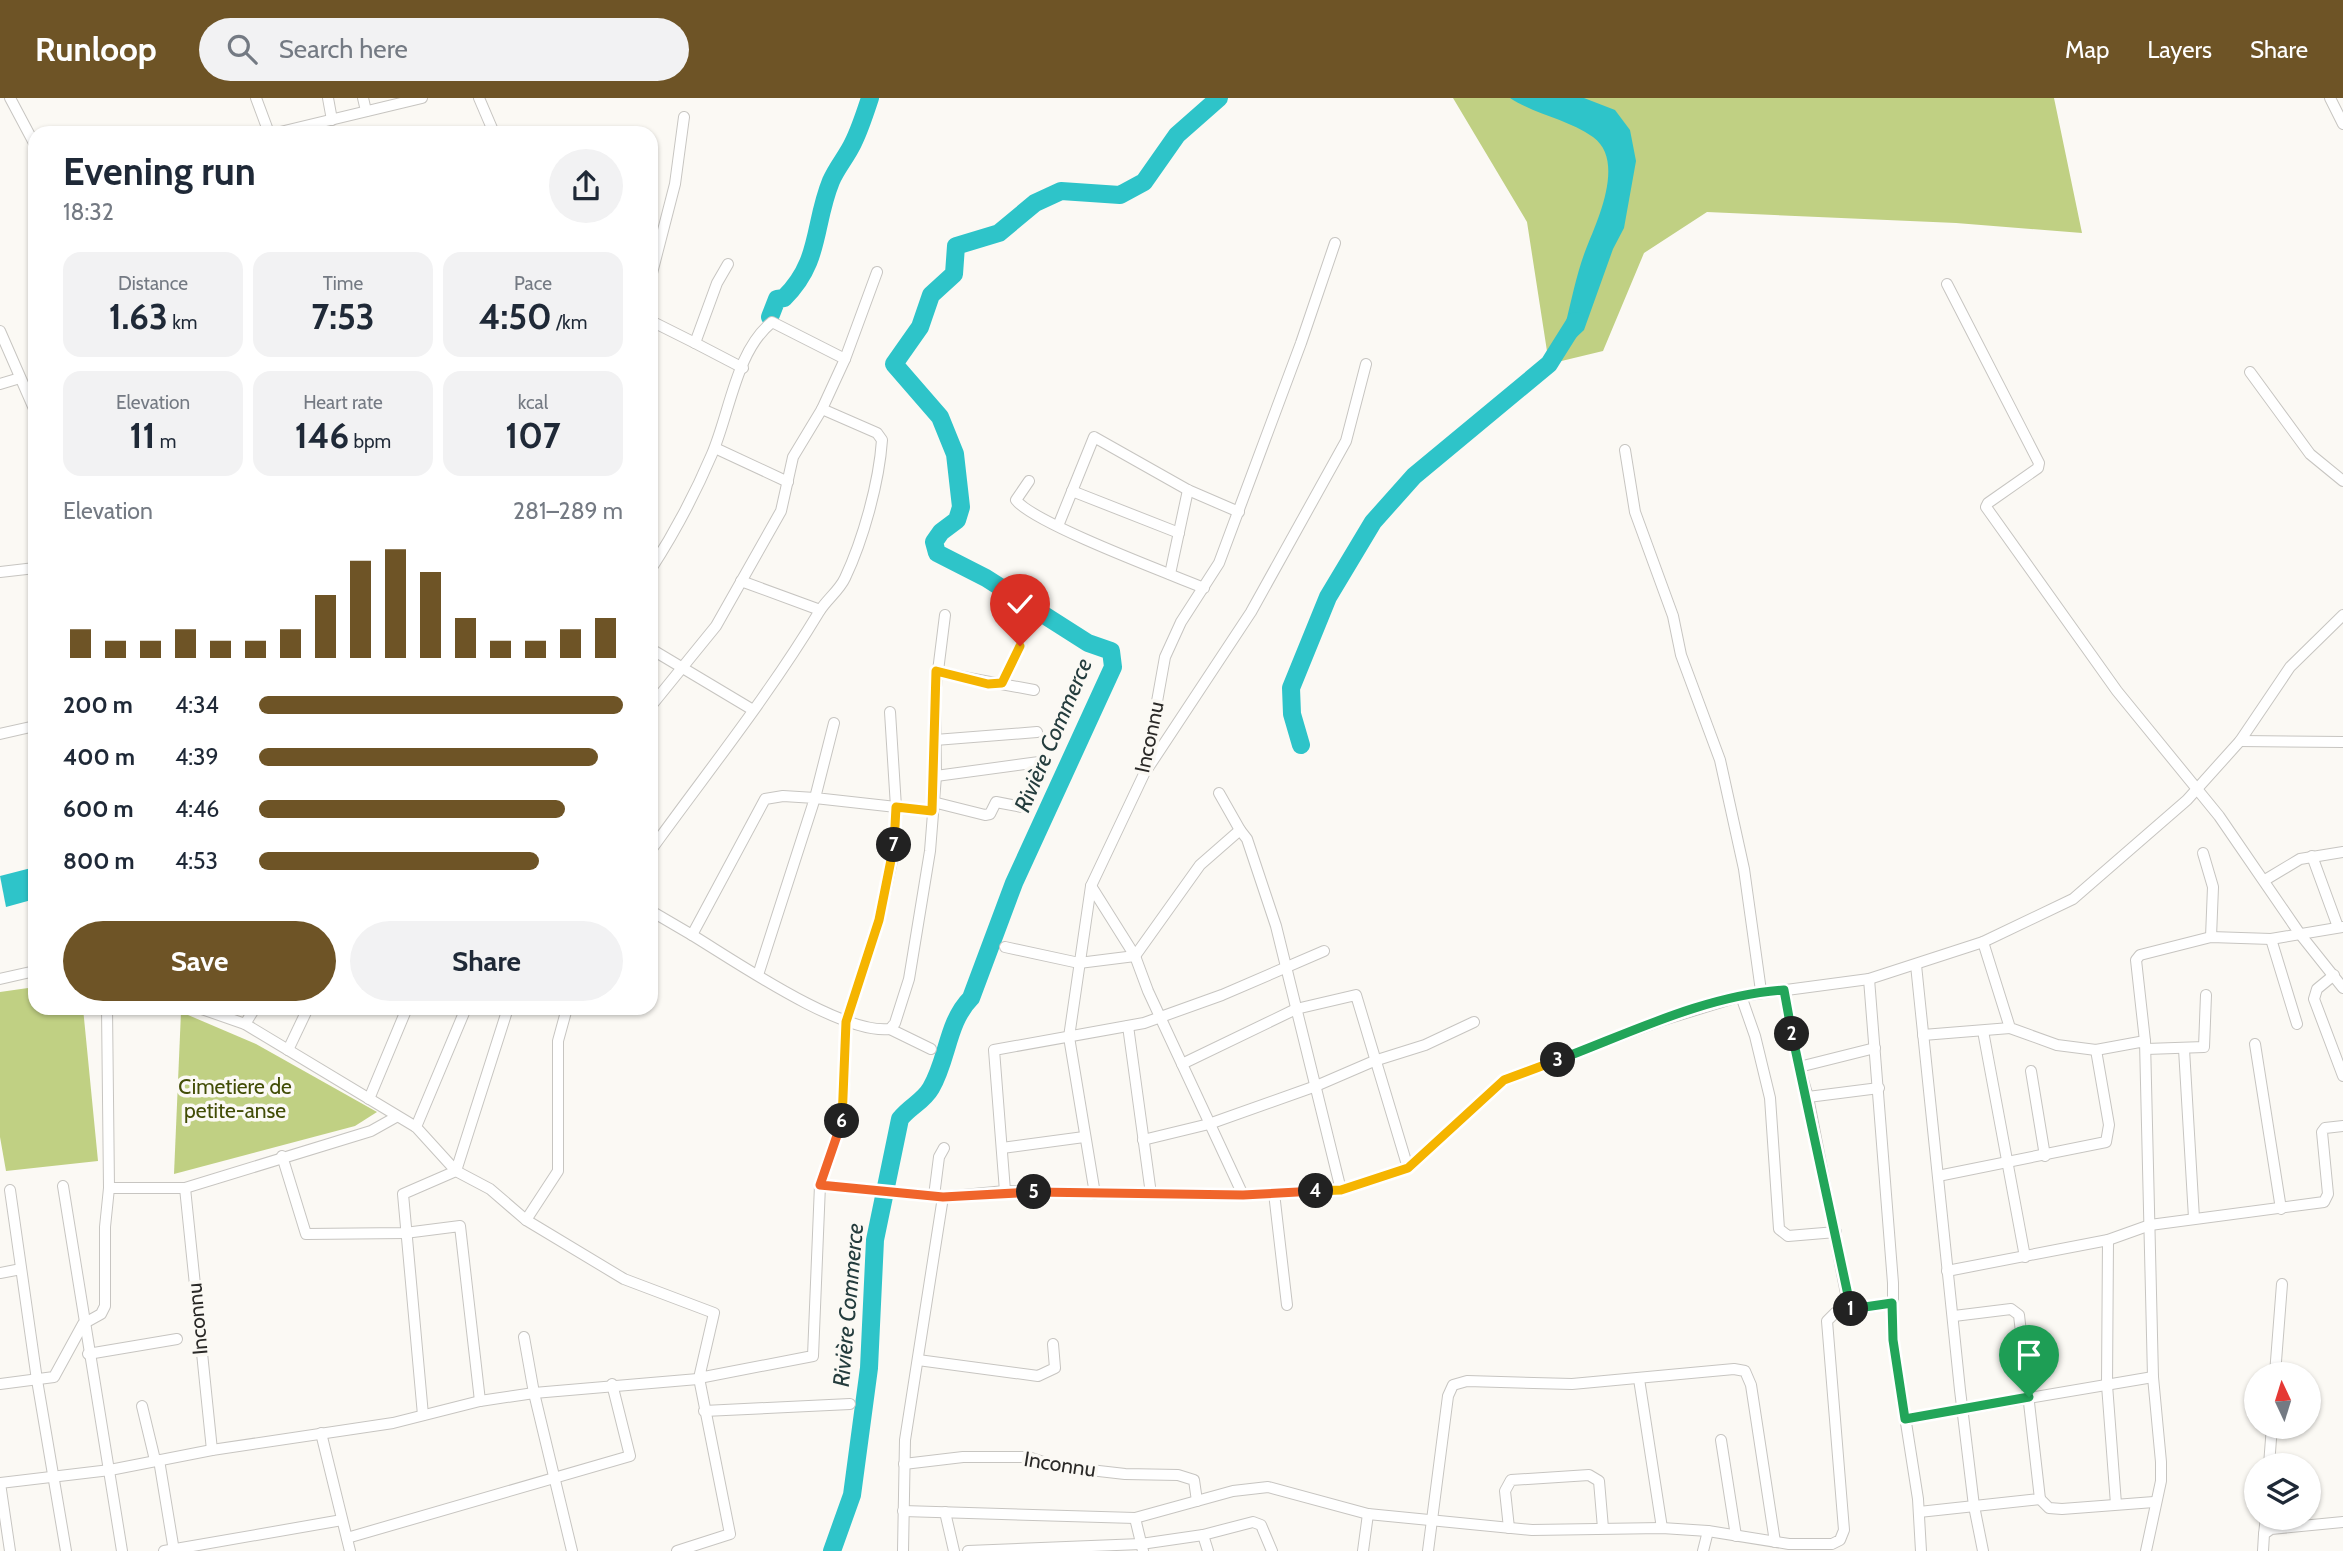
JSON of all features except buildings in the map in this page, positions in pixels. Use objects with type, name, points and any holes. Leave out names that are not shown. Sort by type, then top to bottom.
[{"type":"street","points":[[10,98],[28,132]]},
{"type":"street","points":[[256,98],[266,126]]},
{"type":"street","points":[[328,98],[332,120]]},
{"type":"street","points":[[363,98],[366,111]]},
{"type":"street","points":[[306,126],[422,98]]},
{"type":"street","points":[[480,98],[491,126]]},
{"type":"street","points":[[2330,98],[2343,124]]},
{"type":"street","points":[[658,250],[675,184],[684,117]]},
{"type":"street","name":"Inconnu","points":[[1095,1194],[1069,1037],[1091,886],[1144,774],[1165,657],[1181,622],[1219,563],[1335,243]]},
{"type":"street","points":[[695,343],[717,283],[728,264]]},
{"type":"street","points":[[658,697],[716,626],[781,511],[793,457],[822,409],[845,359],[877,272]]},
{"type":"street","points":[[1947,284],[2039,463],[2038,467],[1986,507],[2124,701],[2198,789],[2265,880],[2300,934],[2343,988]]},
{"type":"street","points":[[658,558],[680,524],[715,448],[743,368],[759,333],[772,322],[845,359]]},
{"type":"street","points":[[658,324],[743,368]]},
{"type":"street","points":[[0,331],[28,395]]},
{"type":"street","points":[[1144,774],[1251,611],[1340,453],[1346,441],[1366,364]]},
{"type":"street","points":[[2250,372],[2310,454],[2343,481]]},
{"type":"street","points":[[0,384],[20,377]]},
{"type":"street","points":[[658,840],[782,672],[820,610],[844,582],[854,557],[869,504],[882,440],[877,433],[822,409]]},
{"type":"street","points":[[1058,526],[1094,438],[1188,490],[1239,512]]},
{"type":"street","points":[[715,448],[788,482]]},
{"type":"street","points":[[1625,450],[1635,512],[1726,783],[1744,869],[1761,991]]},
{"type":"street","points":[[1029,481],[1016,500],[1021,507],[1058,526],[1204,588]]},
{"type":"street","points":[[1170,574],[1188,490]]},
{"type":"street","points":[[1072,491],[1147,523],[1179,533]]},
{"type":"street","points":[[0,572],[28,570]]},
{"type":"street","points":[[741,581],[820,610]]},
{"type":"street","points":[[890,1029],[895,1023],[909,979],[915,945],[936,776],[936,671],[945,615]]},
{"type":"street","points":[[820,1185],[858,1191],[939,1196],[1005,1191],[1243,1195],[1341,1190],[1408,1168],[1504,1080],[1664,1020],[1741,996],[1761,991],[1869,979],[1916,965],[1983,942],[2073,899],[2198,789],[2240,741],[2290,667],[2343,615]]},
{"type":"street","points":[[1002,683],[1020,646]]},
{"type":"street","points":[[658,653],[753,710]]},
{"type":"street","points":[[936,671],[988,684],[1002,683],[1034,690]]},
{"type":"street","points":[[10,1551],[0,1483],[110,1470],[423,1415],[480,1401],[612,1384],[698,1379],[813,1356],[820,1185],[843,1116],[847,1019],[879,920],[893,856],[896,807],[890,712]]},
{"type":"street","points":[[758,975],[815,797],[834,723]]},
{"type":"street","points":[[0,734],[28,728]]},
{"type":"street","points":[[935,740],[1037,732]]},
{"type":"street","points":[[2240,741],[2343,742]]},
{"type":"street","points":[[936,776],[1038,762]]},
{"type":"street","points":[[1219,793],[1247,839],[1264,889],[1341,1190]]},
{"type":"street","points":[[692,935],[765,799],[783,796],[815,797],[896,807],[933,807],[985,815],[990,814],[996,802],[1022,807]]},
{"type":"street","points":[[1005,947],[1079,963],[1135,956],[1200,865],[1240,830]]},
{"type":"street","points":[[2265,880],[2300,859],[2343,852]]},
{"type":"street","points":[[2203,853],[2213,887],[2211,937]]},
{"type":"street","points":[[2146,1551],[2154,1502],[2161,1481],[2161,1462],[2153,1377],[2146,1045],[2136,960],[2140,955],[2211,937],[2271,939],[2341,927],[2312,856]]},
{"type":"street","points":[[1091,886],[1135,956],[1243,1195]]},
{"type":"street","points":[[658,915],[758,975],[847,1019],[880,1030],[890,1029],[931,1049]]},
{"type":"street","points":[[2271,939],[2297,1024]]},
{"type":"street","points":[[1983,942],[2010,1028]]},
{"type":"street","points":[[1005,1191],[995,1050],[1161,1018],[1324,951]]},
{"type":"street","points":[[1916,965],[1963,1411],[1974,1506],[1983,1551]]},
{"type":"street","points":[[0,979],[28,973]]},
{"type":"street","points":[[2334,975],[2317,989],[2314,999],[2343,1076]]},
{"type":"street","points":[[1869,979],[1879,1088],[1893,1340],[1919,1512],[1921,1551]]},
{"type":"street","points":[[1784,990],[1836,1232],[1849,1309]]},
{"type":"street","points":[[1182,1065],[1296,1009],[1356,995],[1408,1168]]},
{"type":"street","points":[[1923,1035],[2010,1028],[2057,1045],[2096,1050],[2146,1045],[2200,1049],[2206,1045],[2206,995]]},
{"type":"street","points":[[1741,996],[1755,1036],[1770,1098],[1776,1151],[1779,1229],[1787,1236],[1836,1232]]},
{"type":"street","points":[[0,1384],[54,1377],[83,1324],[101,1314],[105,1306],[105,1227],[109,1188],[107,1015]]},
{"type":"street","points":[[219,1015],[245,1024],[416,1127],[456,1171],[490,1189],[526,1220],[624,1279],[714,1313],[698,1379],[730,1534],[677,1551]]},
{"type":"street","points":[[245,1024],[251,1015]]},
{"type":"street","points":[[288,1051],[305,1015]]},
{"type":"street","points":[[369,1099],[404,1015]]},
{"type":"street","points":[[416,1127],[463,1015]]},
{"type":"street","points":[[423,1415],[403,1194],[456,1171],[506,1015]]},
{"type":"street","points":[[526,1220],[558,1171],[558,1041],[565,1015]]},
{"type":"street","points":[[1143,1140],[1209,1124],[1316,1086],[1374,1061],[1425,1045],[1474,1022]]},
{"type":"street","points":[[1128,1026],[1151,1194]]},
{"type":"street","points":[[1983,1031],[2025,1256]]},
{"type":"street","points":[[2255,1044],[2281,1209]]},
{"type":"street","points":[[1799,1067],[1875,1048]]},
{"type":"street","points":[[2184,1049],[2194,1218]]},
{"type":"street","points":[[1938,1176],[2100,1145],[2108,1138],[2108,1115],[2096,1050]]},
{"type":"street","points":[[2031,1071],[2045,1156]]},
{"type":"street","points":[[1808,1097],[1879,1088]]},
{"type":"street","points":[[109,1188],[185,1188],[282,1156],[371,1131],[396,1117]]},
{"type":"street","points":[[1947,1270],[2108,1240],[2150,1225],[2281,1209],[2327,1200],[2322,1132],[2325,1128],[2343,1126]]},
{"type":"street","points":[[1002,1148],[1084,1138]]},
{"type":"street","points":[[902,1551],[904,1464],[939,1196],[939,1157],[944,1148]]},
{"type":"street","points":[[282,1156],[306,1234],[405,1233],[460,1226],[480,1401]]},
{"type":"street","points":[[63,1186],[83,1324],[122,1551]]},
{"type":"street","name":"Inconnu","points":[[185,1188],[212,1450]]},
{"type":"street","points":[[10,1190],[37,1380],[66,1551]]},
{"type":"street","points":[[1274,1193],[1287,1305]]},
{"type":"street","points":[[2108,1240],[2107,1385],[2116,1504]]},
{"type":"street","points":[[0,1273],[21,1269]]},
{"type":"street","points":[[2276,1362],[2281,1283]]},
{"type":"street","points":[[903,1511],[1135,1518],[1233,1491],[1268,1487],[1368,1514],[1509,1528],[1662,1528],[1708,1531],[1775,1542],[1832,1544],[1843,1536],[1827,1321],[1835,1312],[1892,1303]]},
{"type":"street","points":[[1954,1317],[2015,1310],[2019,1315],[2040,1499],[2049,1508],[2154,1502]]},
{"type":"street","points":[[524,1337],[534,1393],[572,1551]]},
{"type":"street","name":"Inconnu","points":[[88,1354],[177,1339]]},
{"type":"street","points":[[918,1360],[1038,1376],[1055,1368],[1053,1344]]},
{"type":"street","points":[[1428,1551],[1448,1396],[1452,1385],[1467,1381],[1572,1384],[1693,1372],[1745,1371],[1751,1385],[1775,1542]]},
{"type":"street","points":[[1905,1419],[2153,1377]]},
{"type":"street","points":[[1639,1379],[1662,1528]]},
{"type":"street","points":[[347,1538],[630,1456],[612,1384]]},
{"type":"street","points":[[704,1411],[850,1404]]},
{"type":"street","points":[[142,1406],[157,1460],[171,1551],[342,1520]]},
{"type":"street","points":[[321,1433],[350,1551]]},
{"type":"street","points":[[1721,1440],[1736,1536]]},
{"type":"street","name":"Inconnu","points":[[904,1464],[963,1457],[1028,1457],[1055,1466],[1125,1474],[1178,1475],[1194,1480],[1197,1501]]},
{"type":"street","points":[[1509,1528],[1504,1491],[1511,1480],[1589,1475],[1599,1481],[1603,1528]]},
{"type":"street","points":[[1919,1512],[2040,1499]]},
{"type":"street","points":[[945,1512],[954,1551]]},
{"type":"street","points":[[1363,1551],[1368,1514]]},
{"type":"street","points":[[1135,1518],[1142,1548]]},
{"type":"street","points":[[2264,1534],[2271,1529],[2291,1525],[2343,1522]]},
{"type":"street","points":[[968,1551],[1142,1548],[1258,1523],[1272,1551]]},
{"type":"street","points":[[2263,1551],[2264,1530]]},
{"type":"street","points":[[1703,1551],[1708,1531]]},
{"type":"street","points":[[1203,1535],[1208,1551]]},
{"type":"green space","points":[[1453,98],[2054,98],[2082,233],[1956,223],[1707,212],[1644,253],[1603,351],[1549,364],[1527,222]]},
{"type":"green space","points":[[28,988],[28,1015],[84,1015],[98,1161],[6,1171],[0,1137],[0,992]]},
{"type":"green space","name":"Cimetiere de petite-anse","points":[[181,1015],[188,1015],[256,1044],[377,1112],[355,1126],[174,1174]]},
{"type":"water","points":[[1510,98],[1584,98],[1615,110],[1630,130],[1636,161],[1624,228],[1613,249],[1584,330],[1566,347],[1563,341],[1566,322],[1580,267],[1606,192],[1607,161],[1603,148],[1593,137]]},
{"type":"water","points":[[28,869],[28,901],[6,907],[0,876]]},
{"type":"waterway","name":"Rivière Commerce","points":[[770,317],[777,299],[784,298],[804,271],[815,242],[831,181],[856,138],[870,98]]},
{"type":"waterway","name":"Rivière Commerce","points":[[832,1551],[852,1495],[869,1368],[875,1240],[900,1119],[928,1093],[937,1077],[952,1029],[971,998],[1014,883],[1113,667],[1111,651],[1088,643],[986,578],[937,553],[934,542],[941,532],[957,520],[961,507],[955,454],[940,417],[894,364],[920,327],[931,295],[954,274],[956,246],[999,233],[1035,203],[1061,191],[1120,195],[1144,182],[1177,135],[1219,98]]},
{"type":"waterway","points":[[1301,745],[1292,714],[1291,688],[1328,597],[1373,522],[1414,476],[1549,364],[1576,321]]},
{"type":"route","points":[[1020,646],[1002,683],[988,684],[936,671],[936,776],[932,811],[896,807],[893,856],[879,920],[846,1022],[843,1116],[820,1185],[858,1191],[943,1197],[1005,1191],[1243,1195],[1341,1190],[1408,1168],[1504,1080],[1664,1020],[1761,991],[1784,990],[1797,1062],[1808,1097],[1836,1232],[1849,1309],[1892,1303],[1893,1340],[1905,1419],[1963,1411],[2029,1397]]}]
